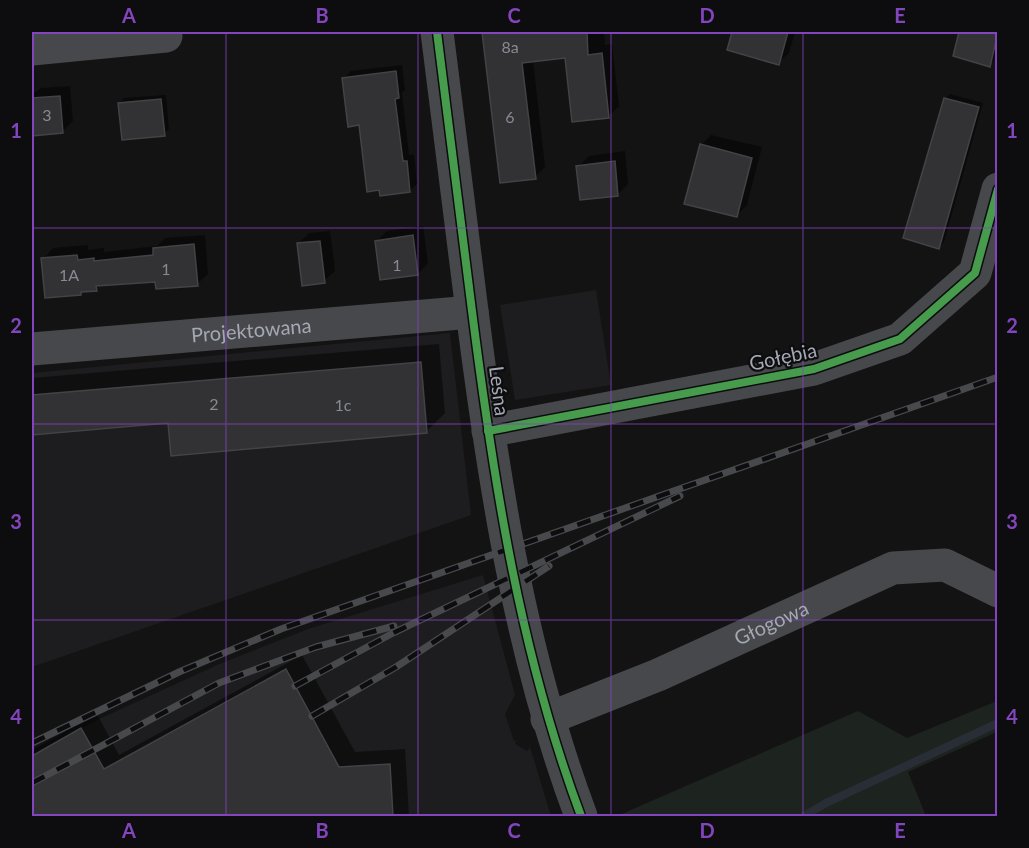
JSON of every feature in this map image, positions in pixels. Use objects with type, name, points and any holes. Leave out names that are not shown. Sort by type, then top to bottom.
[{"type":"street","name":"Leśna","points":[[437,32],[488,431],[513,583],[547,719],[581,816]]},
{"type":"street","points":[[32,49],[166,36]]},
{"type":"street","name":"Gołębia","points":[[488,431],[814,369],[900,339],[975,273],[998,189]]},
{"type":"street","name":"Projektowana","points":[[32,349],[472,312]]},
{"type":"street","name":"Głogowa","points":[[547,719],[658,675],[893,568],[945,565],[998,591]]},
{"type":"shaded area","points":[[596,290],[611,385],[515,400],[500,305]]},
{"type":"shaded area","points":[[450,333],[471,515],[32,667],[32,373]]},
{"type":"shaded area","points":[[483,575],[515,695],[505,714],[514,741],[517,740],[515,744],[527,751],[530,747],[551,816],[32,816],[32,755],[95,721],[217,665],[308,629]]},
{"type":"shaded area","points":[[997,701],[997,732],[908,772],[926,816],[617,816],[858,711],[907,738]]},
{"type":"building","points":[[482,32],[587,32],[588,55],[602,53],[609,118],[572,122],[565,58],[522,63],[536,179],[500,183]]},
{"type":"building","points":[[732,32],[788,32],[779,65],[727,50]]},
{"type":"building","points":[[959,32],[998,32],[990,67],[953,56]]},
{"type":"building","points":[[396,71],[399,98],[395,99],[403,161],[407,161],[410,192],[380,196],[379,190],[367,192],[359,125],[348,127],[342,78]]},
{"type":"building","points":[[60,96],[63,133],[32,136],[32,98]]},
{"type":"building","points":[[944,98],[979,107],[939,249],[903,238]]},
{"type":"building","points":[[161,99],[165,136],[122,140],[118,103]]},
{"type":"building","points":[[700,144],[752,158],[737,217],[684,204]]},
{"type":"building","points":[[615,161],[618,196],[580,200],[576,166]]},
{"type":"building","points":[[413,235],[418,275],[380,280],[375,241]]},
{"type":"building","points":[[320,241],[325,283],[302,286],[297,243]]},
{"type":"building","points":[[194,244],[198,286],[156,289],[155,282],[96,286],[97,291],[81,292],[81,295],[45,298],[41,258],[77,255],[78,260],[94,258],[94,261],[153,255],[153,248]]},
{"type":"building","points":[[421,362],[427,433],[171,456],[168,423],[32,435],[32,395]]},
{"type":"building","points":[[286,669],[339,767],[390,764],[393,816],[32,816],[32,756],[81,728],[104,769]]},
{"type":"waterway","points":[[804,816],[826,803],[998,723]]},
{"type":"railway","points":[[32,743],[179,672],[281,629],[998,377]]},
{"type":"railway","points":[[295,686],[393,633],[680,496]]},
{"type":"railway","points":[[312,716],[396,667],[549,566]]},
{"type":"railway","points":[[32,783],[219,683],[316,647],[394,626]]},
{"type":"cycle path","points":[[437,32],[480,376],[500,504],[541,693],[581,816]]},
{"type":"cycle path","points":[[488,431],[814,369],[900,339],[975,273],[998,189]]}]
